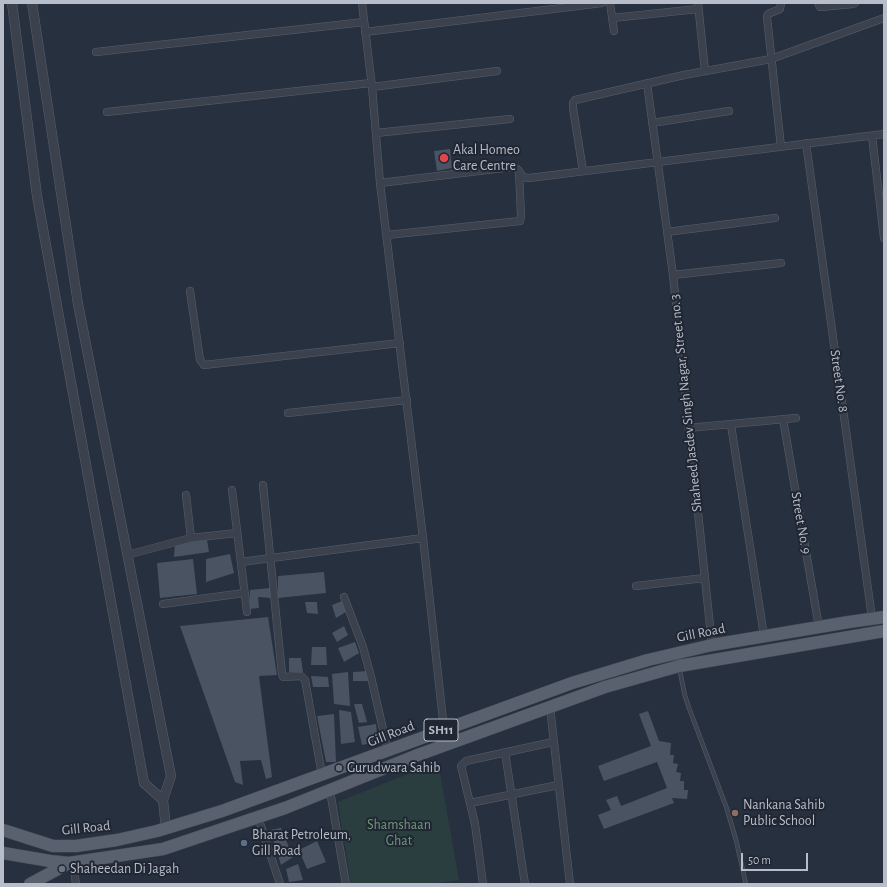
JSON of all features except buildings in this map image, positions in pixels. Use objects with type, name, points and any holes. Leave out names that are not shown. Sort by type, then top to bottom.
[{"type":"main road","name":"Gill Road","points":[[3,830],[53,846],[76,846],[117,840],[166,828],[222,811],[579,681],[648,660],[712,645],[878,618]]},
{"type":"main road","name":"Gill Road","points":[[3,853],[50,861],[71,862],[163,848],[258,817],[330,791],[415,756],[605,687],[679,666],[884,632]]},
{"type":"main road","name":"SH11","points":[[3,830],[3,838]]},
{"type":"main road","name":"SH11","points":[[30,884],[71,862]]},
{"type":"street","points":[[12,3],[37,196],[142,775],[144,783],[163,800]]},
{"type":"street","points":[[32,3],[78,304],[171,776],[163,800],[166,828]]},
{"type":"street","points":[[362,3],[372,85],[380,183],[407,400],[444,729]]},
{"type":"street","points":[[365,32],[602,3]]},
{"type":"street","points":[[610,3],[614,31]]},
{"type":"street","points":[[781,3],[780,9],[767,15],[781,147]]},
{"type":"street","points":[[818,3],[820,7],[855,3]]},
{"type":"street","points":[[612,18],[698,6],[705,71]]},
{"type":"street","points":[[583,171],[573,108],[573,103],[575,100],[647,83],[772,59],[884,18]]},
{"type":"street","points":[[96,52],[364,22]]},
{"type":"street","points":[[107,112],[497,71]]},
{"type":"street","name":"Shaheed Jasdev Singh Nagar, Street no. 3","points":[[647,83],[673,275],[712,645]]},
{"type":"street","points":[[652,123],[729,112]]},
{"type":"street","points":[[376,134],[510,119]]},
{"type":"street","points":[[380,183],[512,167],[517,169],[523,177],[526,178],[884,134]]},
{"type":"street","points":[[872,136],[884,238]]},
{"type":"street","name":"Street No. 8","points":[[806,143],[878,618]]},
{"type":"street","points":[[387,235],[520,221],[519,171]]},
{"type":"street","points":[[668,232],[775,218]]},
{"type":"street","points":[[673,275],[781,263]]},
{"type":"street","points":[[190,291],[200,360],[204,365],[400,343]]},
{"type":"street","points":[[288,413],[407,400]]},
{"type":"street","points":[[688,428],[796,418]]},
{"type":"street","name":"Street No. 9","points":[[783,420],[819,627]]},
{"type":"street","points":[[731,425],[764,636]]},
{"type":"street","points":[[263,485],[282,674],[283,677],[286,678],[301,676],[305,680],[322,775]]},
{"type":"street","points":[[232,490],[247,612]]},
{"type":"street","points":[[186,495],[191,538]]},
{"type":"street","points":[[127,555],[191,538],[237,533]]},
{"type":"street","points":[[241,562],[423,538]]},
{"type":"street","points":[[636,586],[704,578]]},
{"type":"street","points":[[163,604],[244,593]]},
{"type":"street","points":[[344,597],[364,652],[388,751]]},
{"type":"street","points":[[550,707],[570,884]]},
{"type":"street","points":[[483,884],[475,824],[461,766],[466,762],[553,742]]},
{"type":"street","points":[[505,752],[525,884]]},
{"type":"street","points":[[470,803],[558,784]]},
{"type":"street","points":[[330,791],[346,884]]},
{"type":"street","points":[[258,817],[280,884]]},
{"type":"street","points":[[71,862],[76,884]]},
{"type":"lane","points":[[679,666],[689,708],[731,821],[746,884]]},
{"type":"green space","name":"Shamshaan Ghat","points":[[438,762],[459,880],[429,884],[351,884],[338,802]]},
{"type":"place","name":"Akal Homeo Care Centre","points":[[444,158]]},
{"type":"place","name":"Gurudwara Sahib","points":[[339,768]]},
{"type":"place","name":"Nankana Sahib Public School","points":[[735,813]]},
{"type":"place","name":"Bharat Petroleum, Gill Road","points":[[244,843]]},
{"type":"place","name":"Shaheedan Di Jagah","points":[[62,869]]}]
